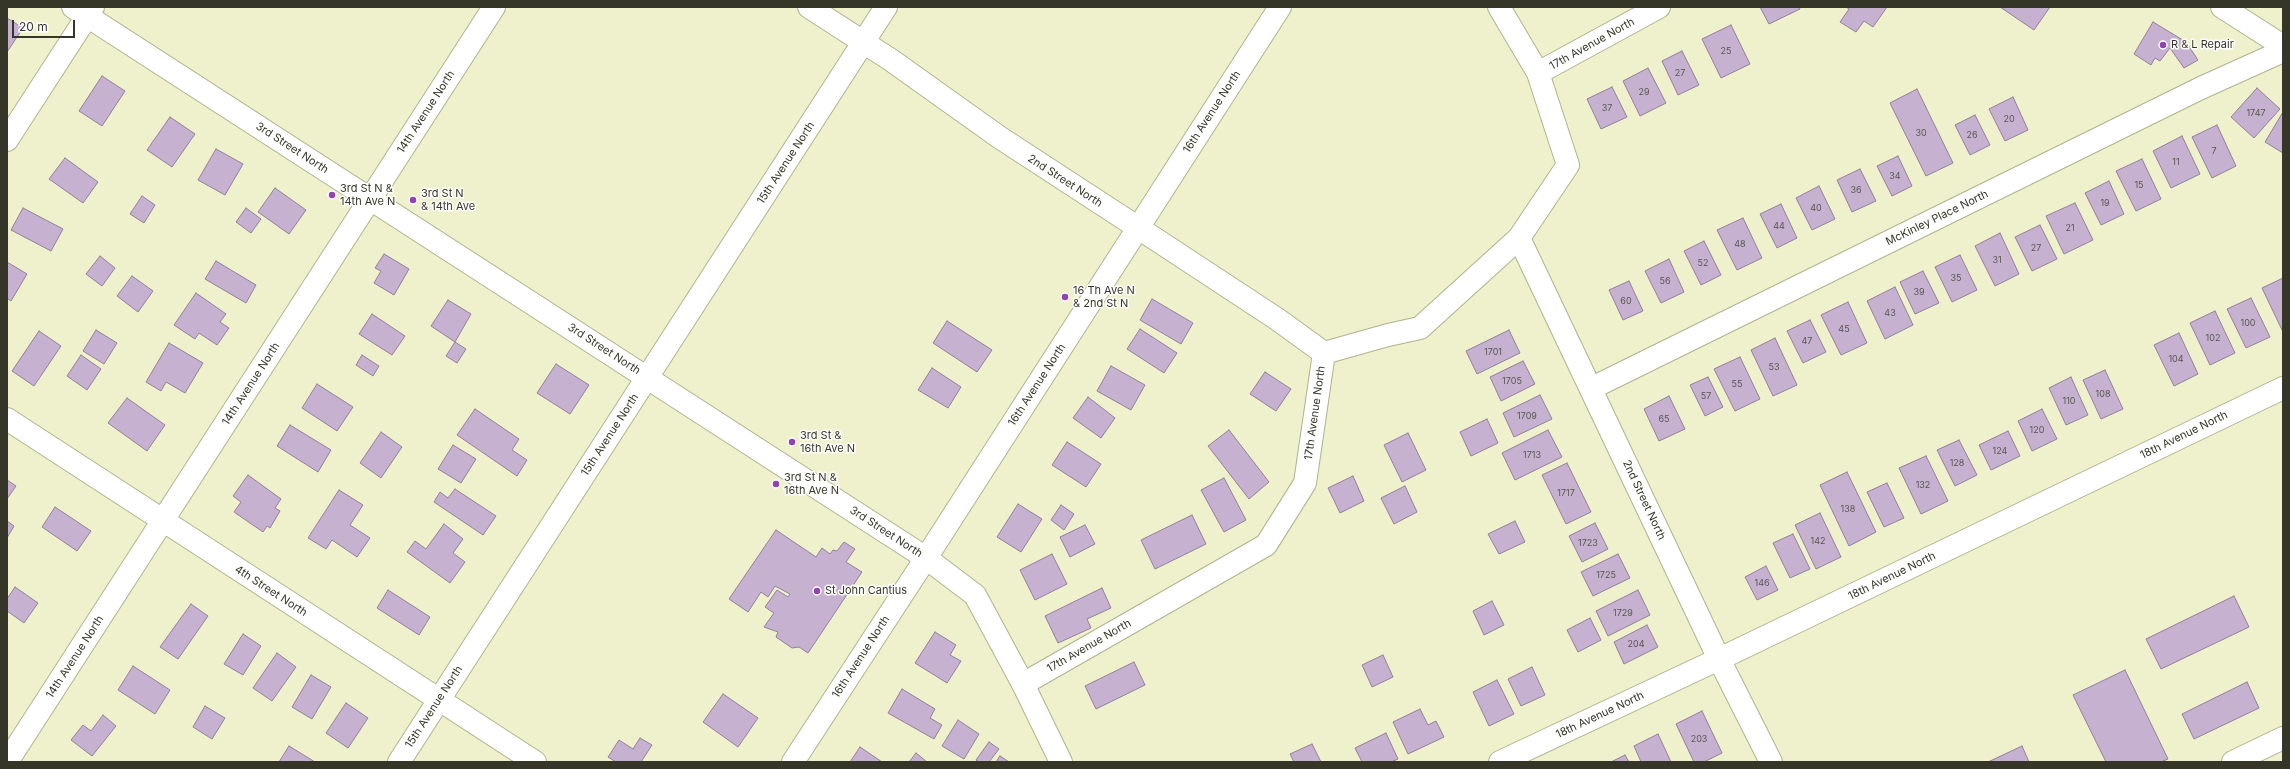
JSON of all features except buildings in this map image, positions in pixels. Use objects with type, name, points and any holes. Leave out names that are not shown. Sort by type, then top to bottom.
[{"type":"street","name":"14th Avenue North","points":[[7,762],[494,7]]},
{"type":"street","name":"2nd Street North","points":[[809,7],[864,42],[1000,137],[1277,319],[1324,353]]},
{"type":"street","name":"15th Avenue North","points":[[399,762],[886,7]]},
{"type":"street","name":"16th Avenue North","points":[[793,762],[1280,7]]},
{"type":"street","points":[[1499,7],[1538,74]]},
{"type":"street","name":"17th Avenue North","points":[[1023,684],[1266,545],[1305,483],[1324,353],[1388,335],[1420,328],[1519,238],[1568,165],[1538,74],[1659,7]]},
{"type":"street","points":[[2222,7],[2283,46]]},
{"type":"street","name":"3rd Street North","points":[[85,10],[369,199],[926,558],[974,596],[1023,684],[1061,762]]},
{"type":"street","points":[[7,140],[85,10]]},
{"type":"street","name":"McKinley Place North","points":[[1592,388],[2201,88],[2283,51]]},
{"type":"street","name":"2nd Street North","points":[[1519,238],[1592,388],[1719,659],[1771,762]]},
{"type":"street","name":"18th Avenue North","points":[[1500,762],[1719,659],[2283,388]]},
{"type":"street","name":"4th Street North","points":[[7,419],[535,762]]},
{"type":"street","points":[[2233,762],[2283,738]]},
{"type":"place","name":"R & L Repair","points":[[2163,45]]},
{"type":"place","name":"3rd St N & 14th Ave N","points":[[332,195]]},
{"type":"place","name":"3rd St N & 14th Ave","points":[[413,200]]},
{"type":"place","name":"16 Th Ave N & 2nd St N","points":[[1065,297]]},
{"type":"place","name":"3rd St & 16th Ave N","points":[[792,442]]},
{"type":"place","name":"3rd St N & 16th Ave N","points":[[776,484]]},
{"type":"place","name":"St John Cantius","points":[[817,591]]}]
